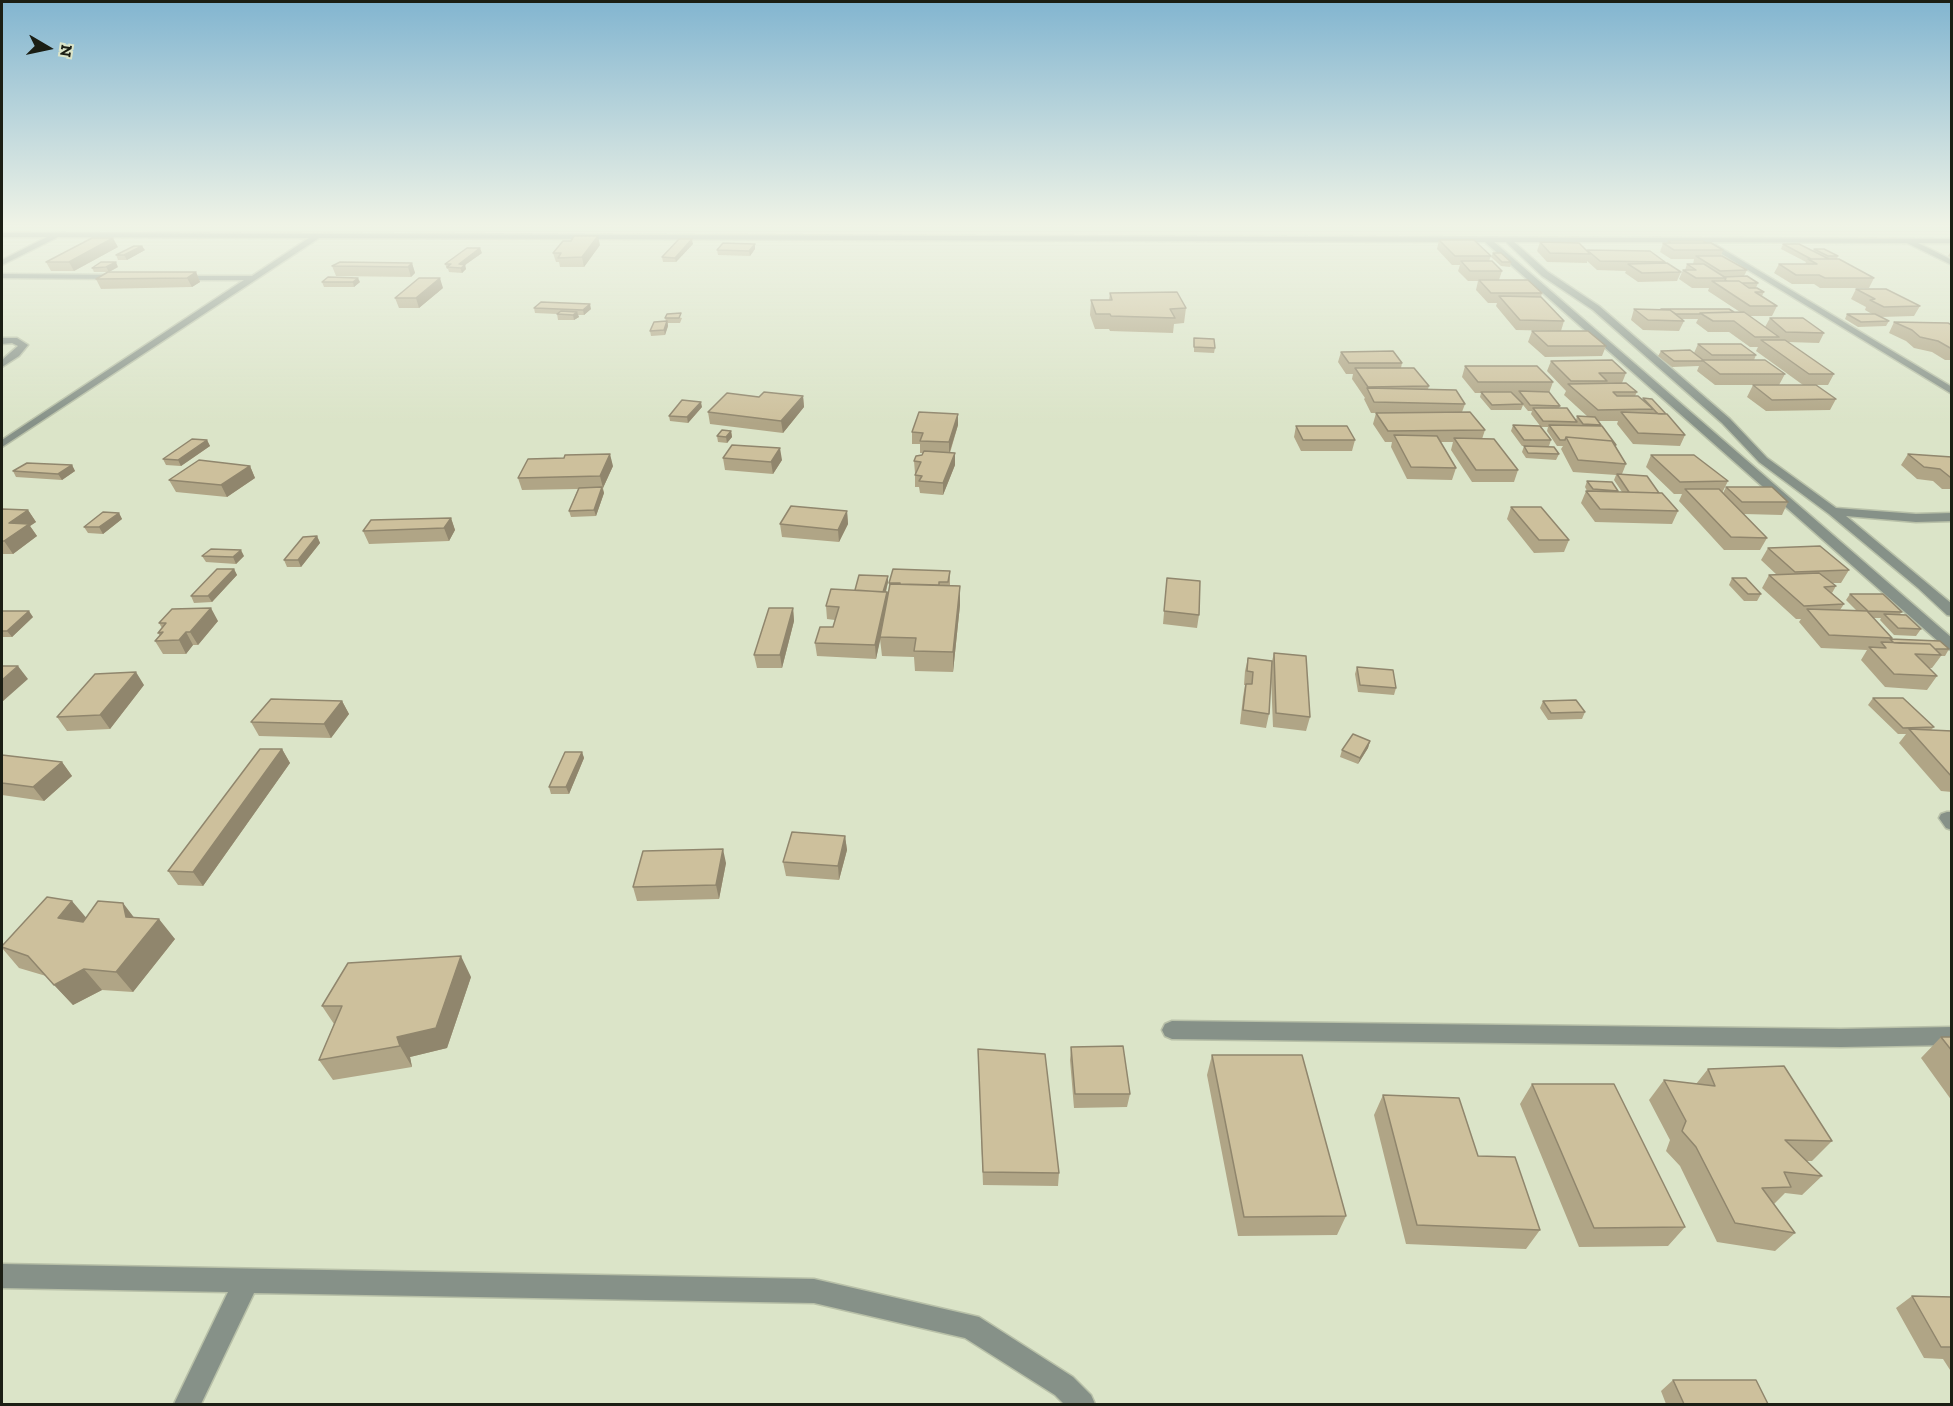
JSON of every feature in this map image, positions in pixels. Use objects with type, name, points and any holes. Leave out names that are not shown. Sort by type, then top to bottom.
[{"type":"street","points":[[2,444],[232,292]]},
{"type":"street","points":[[1544,292],[1952,646]]},
{"type":"street","points":[[1571,292],[1596,308],[1726,421],[1763,460],[1833,511],[1923,585],[1952,612]]},
{"type":"street","points":[[1787,292],[1952,391]]},
{"type":"street","points":[[2,340],[14,340],[23,345],[16,354],[2,364]]},
{"type":"street","points":[[1833,511],[1916,518],[1952,517]]},
{"type":"street","points":[[1923,585],[1952,596]]},
{"type":"street","points":[[1952,818],[1947,818],[1952,824]]},
{"type":"street","points":[[1172,1030],[1841,1038],[1952,1036]]},
{"type":"street","points":[[2,1276],[814,1291],[970,1326],[1064,1386],[1082,1404]]},
{"type":"street","points":[[187,1404],[248,1281]]},
{"type":"building","points":[[403,292],[424,292],[416,298],[395,298]]},
{"type":"building","points":[[1177,292],[1186,308],[1170,309],[1175,318],[1096,314],[1091,300],[1112,300],[1110,293]]},
{"type":"building","points":[[1490,292],[1542,293],[1491,293]]},
{"type":"building","points":[[1728,292],[1763,292],[1755,292],[1777,306],[1750,306]]},
{"type":"building","points":[[1861,292],[1891,292],[1920,306],[1884,307],[1870,300],[1875,299]]},
{"type":"building","points":[[1499,296],[1541,297],[1564,321],[1520,320]]},
{"type":"building","points":[[541,302],[590,304],[583,310],[534,308]]},
{"type":"building","points":[[1634,309],[1670,310],[1684,321],[1648,320]]},
{"type":"building","points":[[1661,309],[1729,309],[1734,312],[1676,314],[1670,310]]},
{"type":"building","points":[[561,311],[577,312],[573,315],[557,314]]},
{"type":"building","points":[[1744,312],[1779,337],[1755,337],[1734,321],[1713,321],[1700,313]]},
{"type":"building","points":[[681,313],[679,318],[665,318],[667,314]]},
{"type":"building","points":[[1847,314],[1875,314],[1889,321],[1861,322]]},
{"type":"building","points":[[1770,318],[1803,318],[1824,333],[1786,332]]},
{"type":"building","points":[[667,321],[664,330],[650,331],[654,322]]},
{"type":"building","points":[[1894,322],[1948,323],[1952,325],[1952,349],[1938,341],[1920,337],[1912,330]]},
{"type":"building","points":[[1532,331],[1588,331],[1606,346],[1548,346]]},
{"type":"building","points":[[1194,338],[1214,339],[1215,348],[1194,347]]},
{"type":"building","points":[[1761,340],[1785,340],[1834,374],[1809,374]]},
{"type":"building","points":[[1698,344],[1741,344],[1756,355],[1712,355]]},
{"type":"building","points":[[1690,350],[1703,361],[1674,361],[1661,351]]},
{"type":"building","points":[[1393,351],[1402,363],[1349,363],[1341,352]]},
{"type":"building","points":[[1612,360],[1626,373],[1599,373],[1607,381],[1571,381],[1551,361]]},
{"type":"building","points":[[1702,360],[1765,360],[1785,374],[1720,374]]},
{"type":"building","points":[[1465,366],[1537,366],[1553,382],[1478,382]]},
{"type":"building","points":[[1355,368],[1414,368],[1429,386],[1368,387]]},
{"type":"building","points":[[1626,383],[1637,392],[1613,392],[1617,396],[1638,396],[1653,409],[1598,410],[1568,384]]},
{"type":"building","points":[[1753,385],[1816,385],[1836,399],[1772,400]]},
{"type":"building","points":[[1367,388],[1456,390],[1465,404],[1374,402]]},
{"type":"building","points":[[1519,391],[1549,392],[1560,406],[1530,405]]},
{"type":"building","points":[[764,392],[803,396],[781,421],[708,412],[727,393],[759,397]]},
{"type":"building","points":[[1481,392],[1511,392],[1523,404],[1492,405]]},
{"type":"building","points":[[1643,398],[1652,399],[1666,414],[1658,414]]},
{"type":"building","points":[[682,400],[701,402],[687,417],[669,416]]},
{"type":"building","points":[[1533,408],[1567,408],[1577,422],[1543,421]]},
{"type":"building","points":[[919,412],[958,414],[949,442],[920,441],[923,433],[912,432]]},
{"type":"building","points":[[1470,412],[1485,430],[1388,431],[1376,413]]},
{"type":"building","points":[[1621,412],[1667,414],[1685,435],[1638,433]]},
{"type":"building","points":[[1577,416],[1595,417],[1601,425],[1583,424]]},
{"type":"building","points":[[1513,425],[1540,426],[1551,440],[1524,440]]},
{"type":"building","points":[[1549,425],[1602,426],[1616,445],[1612,441],[1566,437],[1565,440],[1560,440]]},
{"type":"building","points":[[1296,426],[1347,426],[1355,440],[1303,440]]},
{"type":"building","points":[[722,430],[731,431],[726,437],[717,436]]},
{"type":"building","points":[[1394,435],[1437,436],[1456,468],[1411,467]]},
{"type":"building","points":[[1566,437],[1612,441],[1626,464],[1578,460]]},
{"type":"building","points":[[1454,438],[1494,439],[1518,470],[1476,470]]},
{"type":"building","points":[[192,439],[207,440],[178,460],[163,459]]},
{"type":"building","points":[[732,445],[780,448],[771,462],[723,458]]},
{"type":"building","points":[[1524,446],[1554,447],[1559,454],[1528,453]]},
{"type":"building","points":[[924,451],[955,453],[943,483],[919,481],[922,476],[915,475],[921,462],[914,461],[916,456],[922,455]]},
{"type":"building","points":[[610,454],[600,476],[518,478],[528,459]]},
{"type":"building","points":[[1908,454],[1952,457],[1952,477],[1940,469],[1924,467]]},
{"type":"building","points":[[1651,455],[1694,455],[1728,481],[1680,482]]},
{"type":"building","points":[[199,460],[250,466],[221,485],[169,480]]},
{"type":"building","points":[[27,463],[72,465],[58,474],[13,471]]},
{"type":"building","points":[[1617,474],[1647,476],[1659,493],[1629,492]]},
{"type":"building","points":[[1587,481],[1612,482],[1618,491],[1593,489]]},
{"type":"building","points":[[602,487],[594,510],[569,511],[579,488]]},
{"type":"building","points":[[1726,487],[1772,487],[1788,502],[1742,502]]},
{"type":"building","points":[[1685,489],[1719,489],[1767,538],[1731,537]]},
{"type":"building","points":[[1586,491],[1662,493],[1678,511],[1600,509]]},
{"type":"building","points":[[791,506],[847,511],[838,530],[780,524]]},
{"type":"building","points":[[1511,507],[1541,507],[1569,540],[1539,540]]},
{"type":"building","points":[[2,509],[28,510],[9,523],[29,524],[4,541],[2,541]]},
{"type":"building","points":[[103,512],[119,513],[99,527],[84,527]]},
{"type":"building","points":[[451,518],[444,528],[363,531],[371,520]]},
{"type":"building","points":[[317,536],[298,560],[284,560],[303,537]]},
{"type":"building","points":[[1820,546],[1849,570],[1795,572],[1768,548]]},
{"type":"building","points":[[211,549],[241,550],[233,557],[202,556]]},
{"type":"building","points":[[217,569],[234,569],[208,596],[191,596]]},
{"type":"building","points":[[893,569],[950,571],[948,582],[939,582],[939,585],[900,584],[889,583]]},
{"type":"building","points":[[1819,573],[1836,586],[1824,587],[1844,604],[1804,606],[1769,575]]},
{"type":"building","points":[[859,575],[888,576],[883,592],[855,590]]},
{"type":"building","points":[[1167,578],[1200,581],[1199,615],[1164,611]]},
{"type":"building","points":[[1732,578],[1746,578],[1761,594],[1748,594]]},
{"type":"building","points":[[890,584],[960,586],[953,652],[914,651],[916,638],[880,637]]},
{"type":"building","points":[[831,589],[887,592],[875,645],[815,643],[820,627],[833,627],[839,607],[826,606]]},
{"type":"building","points":[[1850,594],[1883,594],[1902,612],[1868,611]]},
{"type":"building","points":[[211,608],[190,632],[186,632],[179,640],[155,641],[163,632],[158,633],[166,623],[159,623],[172,609]]},
{"type":"building","points":[[769,608],[793,608],[780,655],[754,655]]},
{"type":"building","points":[[1807,609],[1867,611],[1892,638],[1829,635]]},
{"type":"building","points":[[2,611],[29,611],[7,631],[2,631]]},
{"type":"building","points":[[1884,614],[1906,615],[1921,629],[1898,628]]},
{"type":"building","points":[[1890,639],[1940,641],[1949,649],[1935,649],[1930,644],[1894,643]]},
{"type":"building","points":[[1881,642],[1930,644],[1941,655],[1915,654],[1937,676],[1894,674],[1869,647],[1886,648]]},
{"type":"building","points":[[1274,653],[1306,656],[1310,717],[1276,713]]},
{"type":"building","points":[[1248,658],[1272,661],[1269,714],[1243,710],[1246,684],[1252,684],[1253,672],[1247,671]]},
{"type":"building","points":[[2,666],[18,666],[2,680]]},
{"type":"building","points":[[1357,667],[1393,670],[1396,688],[1360,685]]},
{"type":"building","points":[[136,672],[100,715],[57,717],[95,674]]},
{"type":"building","points":[[1873,698],[1903,698],[1934,727],[1903,728]]},
{"type":"building","points":[[271,699],[342,701],[324,724],[251,722]]},
{"type":"building","points":[[1576,700],[1585,712],[1551,713],[1543,701]]},
{"type":"building","points":[[1909,729],[1952,731],[1952,777]]},
{"type":"building","points":[[1353,734],[1370,741],[1360,758],[1342,750]]},
{"type":"building","points":[[260,749],[282,749],[193,872],[168,871]]},
{"type":"building","points":[[565,752],[582,752],[566,787],[549,787]]},
{"type":"building","points":[[2,755],[62,762],[33,787],[2,783]]},
{"type":"building","points":[[792,832],[845,836],[838,866],[783,862]]},
{"type":"building","points":[[723,849],[716,885],[633,887],[643,851]]},
{"type":"building","points":[[47,897],[72,901],[58,918],[83,922],[98,901],[123,903],[126,917],[159,919],[116,972],[84,969],[54,985],[28,956],[2,947]]},
{"type":"building","points":[[461,956],[436,1028],[397,1037],[400,1046],[319,1060],[342,1006],[322,1006],[348,963]]},
{"type":"building","points":[[1941,1037],[1952,1037],[1952,1051]]},
{"type":"building","points":[[1123,1046],[1130,1094],[1075,1094],[1071,1047]]},
{"type":"building","points":[[978,1049],[1045,1054],[1059,1173],[983,1172]]},
{"type":"building","points":[[1212,1055],[1302,1055],[1346,1216],[1244,1217]]},
{"type":"building","points":[[1784,1066],[1832,1141],[1785,1140],[1822,1176],[1784,1172],[1791,1187],[1762,1188],[1795,1233],[1735,1223],[1696,1147],[1682,1131],[1686,1121],[1664,1080],[1715,1086],[1708,1069]]},
{"type":"building","points":[[1532,1084],[1614,1084],[1685,1227],[1594,1228]]},
{"type":"building","points":[[1383,1095],[1459,1098],[1478,1156],[1515,1157],[1540,1230],[1417,1225]]},
{"type":"building","points":[[1912,1296],[1952,1297],[1952,1347],[1941,1347]]},
{"type":"building","points":[[1673,1380],[1756,1380],[1768,1404],[1684,1404]]}]
